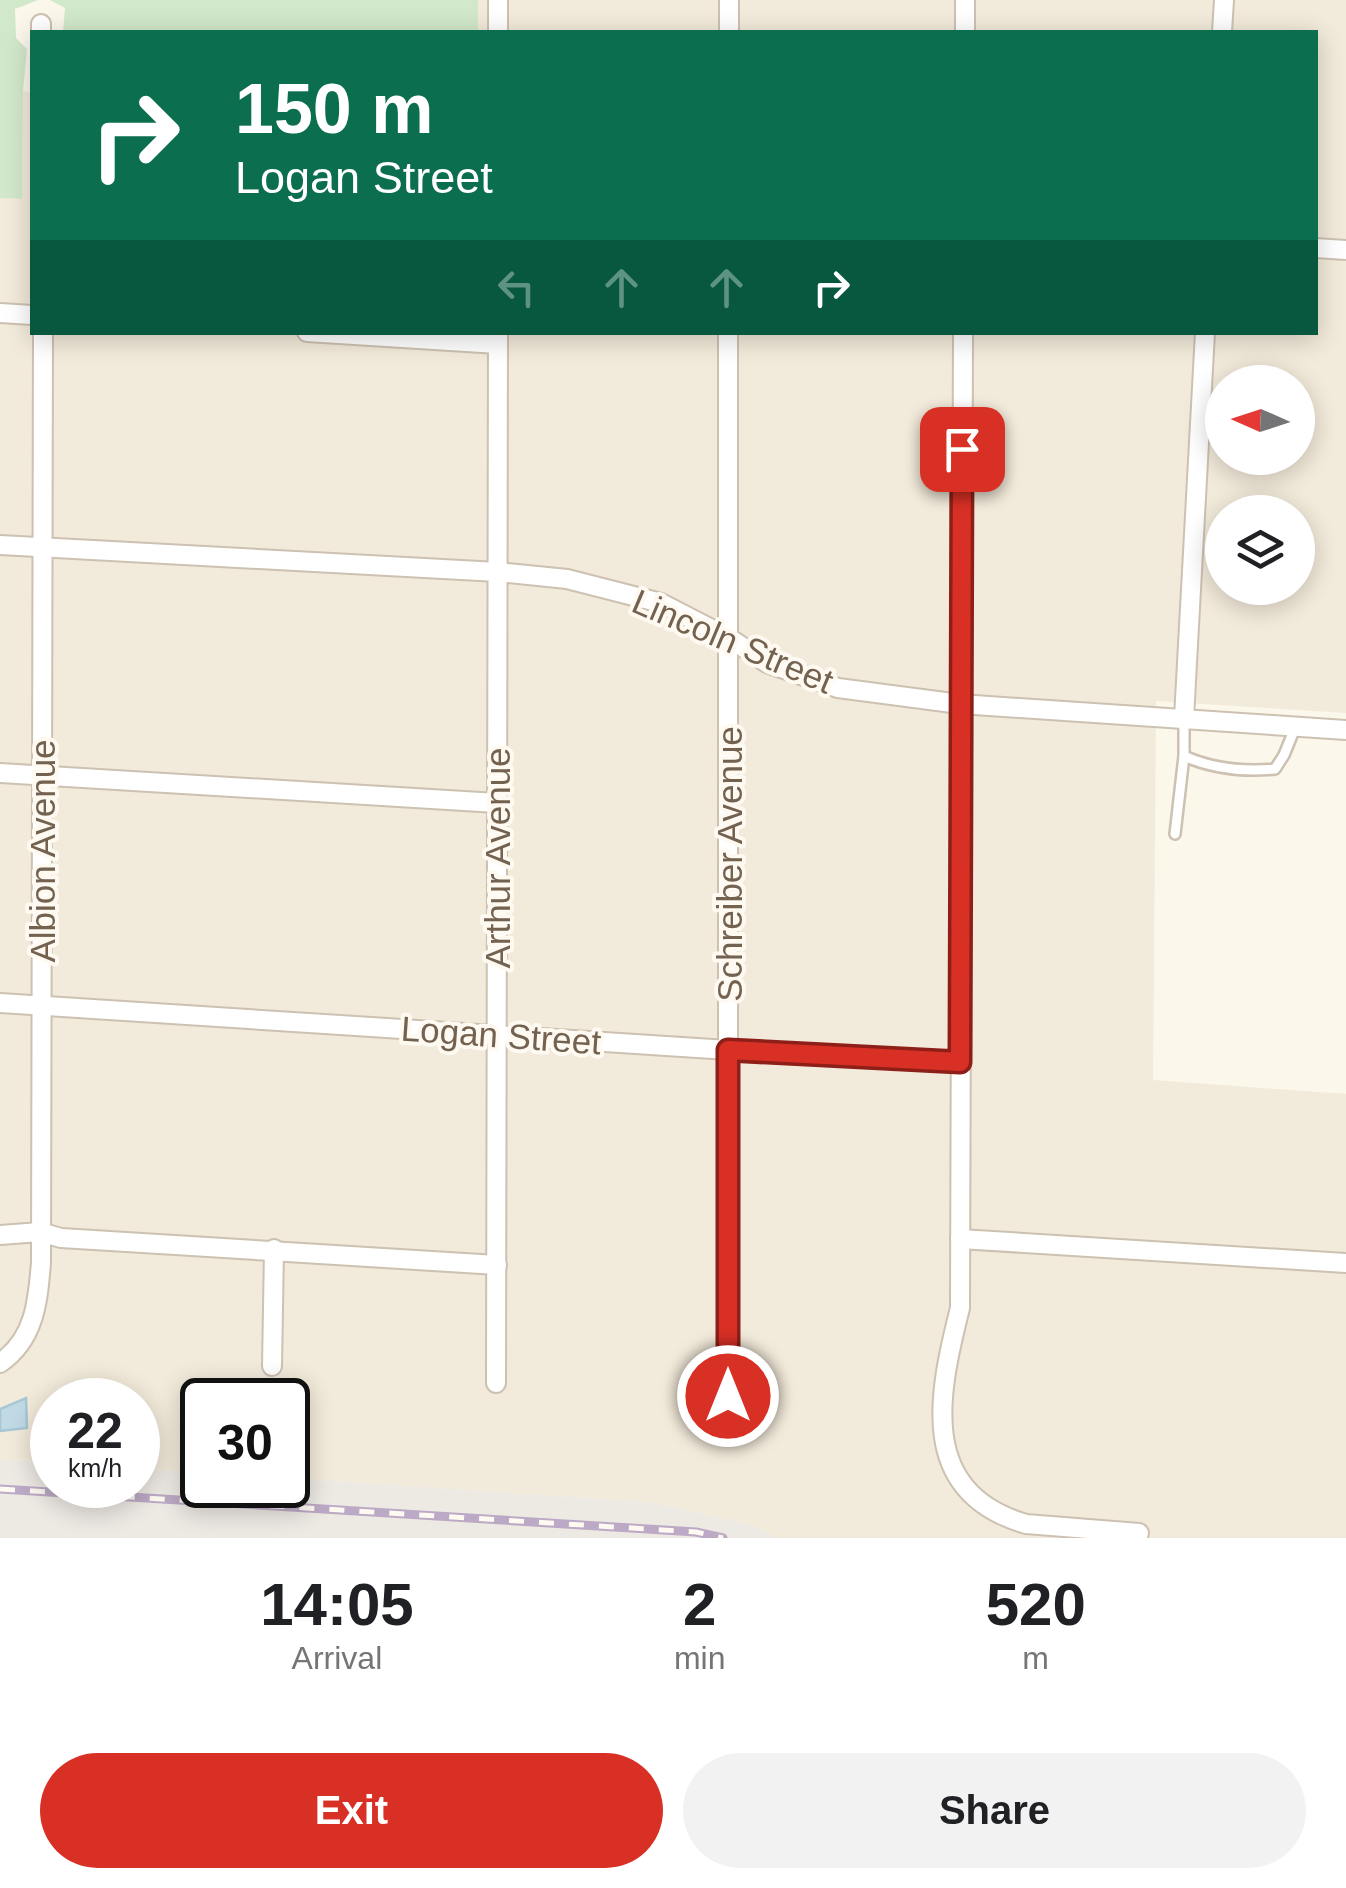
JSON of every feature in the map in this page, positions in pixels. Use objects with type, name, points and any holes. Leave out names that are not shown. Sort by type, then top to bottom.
[{"type":"street","points":[[498,0],[498,30]]},
{"type":"street","points":[[729,30],[730,0]]},
{"type":"street","points":[[965,0],[965,30]]},
{"type":"street","points":[[1222,30],[1224,0]]},
{"type":"street","points":[[1318,248],[1346,250]]},
{"type":"street","points":[[0,314],[30,316]]},
{"type":"street","name":"Albion Avenue","points":[[3,1361],[22,1342],[39,1297],[43,1006],[42,335]]},
{"type":"street","points":[[402,335],[498,338]]},
{"type":"street","name":"Schreiber Avenue","points":[[728,335],[728,1396]]},
{"type":"street","points":[[962,335],[960,1308],[945,1365],[942,1413],[946,1458],[972,1496],[1012,1520],[1138,1532]]},
{"type":"street","points":[[1184,718],[1205,335]]},
{"type":"street","name":"Arthur Avenue","points":[[496,1383],[498,338]]},
{"type":"street","name":"Lincoln Street","points":[[0,546],[568,579],[661,603],[729,638],[767,664],[838,688],[960,704],[1346,730]]},
{"type":"street","points":[[0,773],[498,803]]},
{"type":"street","name":"Logan Street","points":[[0,1003],[960,1062]]},
{"type":"street","points":[[0,1235],[40,1232],[61,1238],[497,1265]]},
{"type":"street","points":[[960,1239],[1346,1263]]},
{"type":"street","points":[[272,1366],[274,1249]]},
{"type":"lane","points":[[1174,834],[1184,756],[1184,718]]},
{"type":"lane","points":[[1184,756],[1202,764],[1247,771],[1275,769],[1296,726]]},
{"type":"shaded area","points":[[478,0],[1346,0],[1346,713],[1156,701],[1153,1080],[1346,1094],[1346,1538],[779,1538],[753,1525],[649,1502],[310,1479],[310,1378],[180,1378],[180,1471],[160,1470],[160,1378],[30,1378],[30,1461],[0,1459],[0,198],[22,199],[23,91],[30,93],[30,335],[1318,335],[1318,30],[478,30]]},
{"type":"shaded area","points":[[0,1459],[30,1461],[30,1508],[160,1508],[160,1470],[180,1471],[180,1508],[310,1508],[310,1479],[649,1502],[753,1525],[779,1538],[0,1538]]},
{"type":"green space","points":[[0,0],[38,0],[15,9],[16,38],[27,49],[22,199],[0,198]]},
{"type":"green space","points":[[50,0],[478,0],[478,30],[63,30],[65,8]]},
{"type":"water","points":[[26,1398],[27,1428],[0,1431],[0,1409]]},
{"type":"railway","points":[[0,1489],[696,1532],[723,1538]]},
{"type":"route","points":[[728,1396],[728,1050],[960,1062],[962,449]]}]
